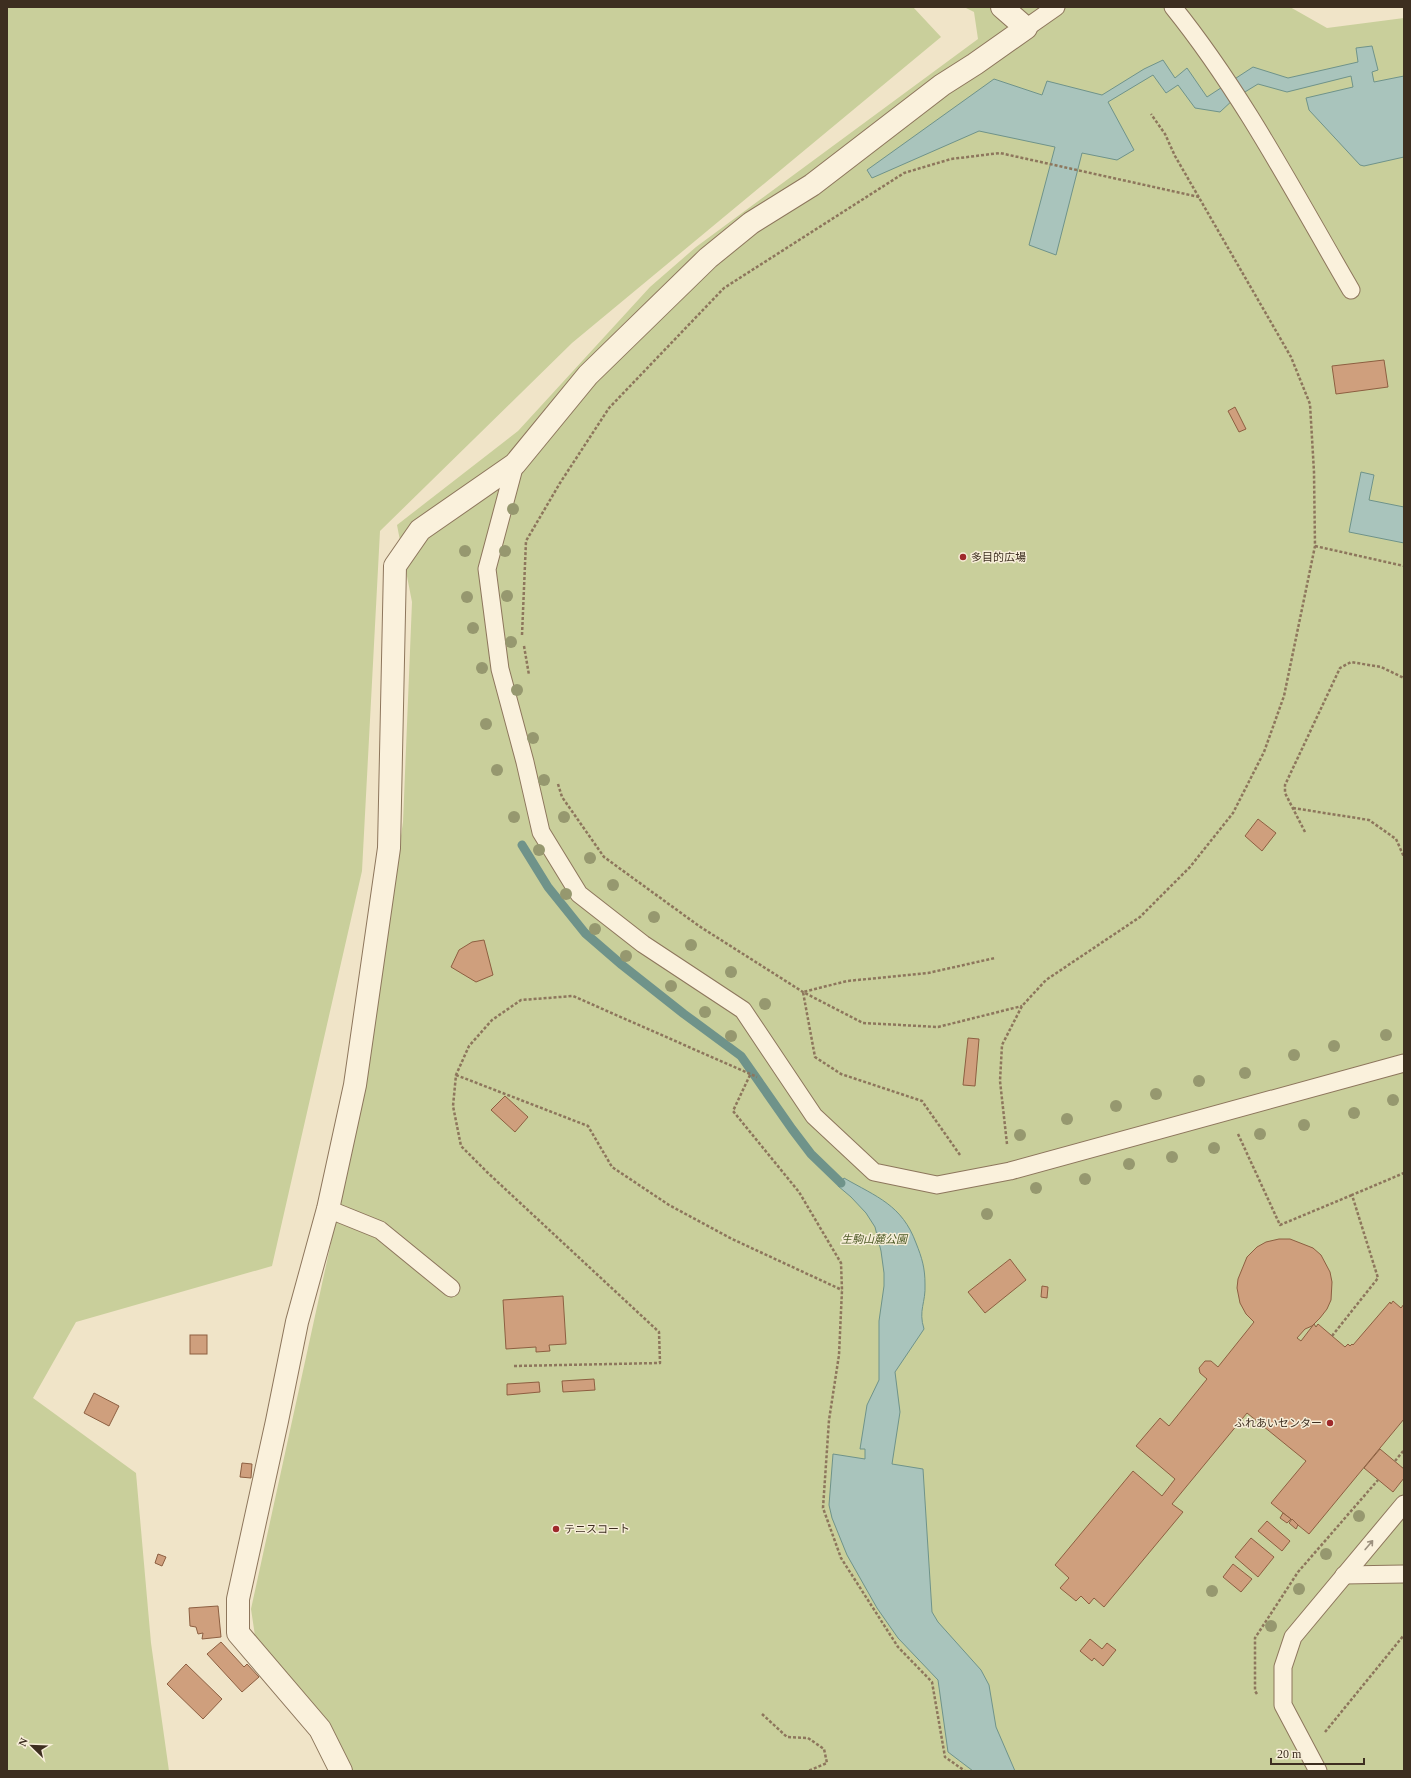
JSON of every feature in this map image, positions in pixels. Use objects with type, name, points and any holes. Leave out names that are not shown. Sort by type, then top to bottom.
[{"type":"street","points":[[341,1771],[320,1729],[238,1633],[238,1600],[297,1322],[328,1209],[355,1085],[389,848],[395,566],[420,530],[515,464],[588,375],[708,258],[751,223],[812,185],[942,85],[976,64],[1026,28],[1002,7]]},
{"type":"lane","points":[[1026,28],[1056,7]]},
{"type":"lane","points":[[1173,7],[1198,39],[1249,116],[1351,290]]},
{"type":"lane","points":[[515,464],[486,569],[500,669],[525,762],[541,832],[579,894],[643,944],[743,1010],[814,1116],[874,1172],[937,1185],[1003,1172],[1404,1063]]},
{"type":"lane","points":[[328,1209],[380,1230],[450,1288]]},
{"type":"lane","points":[[1318,1771],[1283,1705],[1283,1667],[1293,1638],[1404,1504]]},
{"type":"lane","points":[[1344,1575],[1404,1574]]},
{"type":"path","points":[[1007,1144],[1000,1082],[1002,1045],[1022,1006],[1046,980],[1140,917],[1190,867],[1233,812],[1264,752],[1284,696],[1315,546],[1314,476],[1310,404],[1291,357],[1175,156],[1165,134],[1151,114]]},
{"type":"path","points":[[522,636],[526,541],[560,483],[610,408],[724,288],[904,173],[951,158],[1000,153],[1199,198]]},
{"type":"path","points":[[1315,546],[1404,566]]},
{"type":"path","points":[[524,644],[530,682]]},
{"type":"path","points":[[1305,832],[1285,793],[1286,785],[1340,668],[1351,662],[1381,667],[1404,678]]},
{"type":"path","points":[[557,784],[562,798],[604,857],[699,926],[803,992],[863,1024],[938,1027],[1022,1006]]},
{"type":"path","points":[[1293,808],[1369,820],[1396,839],[1404,857]]},
{"type":"path","points":[[803,992],[846,981],[928,973],[995,958]]},
{"type":"path","points":[[803,992],[815,1057],[841,1074],[922,1101],[959,1155]]},
{"type":"path","points":[[514,1366],[660,1363],[658,1332],[488,1173],[462,1146],[453,1106],[456,1075],[470,1046],[492,1020],[521,1000],[573,996],[762,1080]]},
{"type":"path","points":[[750,1074],[733,1111],[799,1192],[841,1263],[842,1290],[839,1356],[829,1420],[823,1508],[840,1558],[898,1647],[932,1682],[945,1757],[965,1771]]},
{"type":"path","points":[[456,1075],[588,1126],[612,1167],[669,1205],[732,1240],[842,1290]]},
{"type":"path","points":[[1239,1135],[1280,1225],[1404,1172]]},
{"type":"path","points":[[1332,1336],[1378,1278],[1352,1195]]},
{"type":"path","points":[[1395,1461],[1404,1450]]},
{"type":"path","points":[[1309,1752],[1404,1635]]},
{"type":"path","points":[[762,1714],[787,1737],[808,1738],[824,1749],[827,1763],[808,1771]]},
{"type":"green space","points":[[7,7],[913,7],[941,37],[572,343],[380,531],[362,871],[272,1266],[76,1322],[33,1398],[136,1473],[151,1643],[169,1771],[7,1771]]},
{"type":"green space","name":"生駒山麓公園","points":[[964,7],[1290,7],[1327,28],[1404,18],[1404,1771],[351,1771],[255,1636],[251,1609],[365,1087],[403,822],[412,602],[397,525],[518,431],[650,287],[696,247],[978,39],[974,12]]},
{"type":"water","points":[[1372,46],[1378,70],[1372,72],[1374,82],[1404,76],[1404,157],[1364,166],[1360,165],[1309,110],[1306,98],[1353,87],[1351,76],[1287,92],[1258,84],[1235,98],[1220,112],[1195,108],[1178,85],[1166,93],[1153,75],[1108,102],[1134,150],[1117,160],[1082,153],[1056,255],[1029,245],[1055,147],[979,131],[872,178],[867,170],[994,79],[1042,95],[1047,81],[1102,95],[1144,69],[1163,60],[1175,78],[1187,68],[1207,97],[1253,67],[1288,78],[1358,62],[1356,48]]},
{"type":"water","points":[[1361,472],[1374,475],[1369,500],[1404,507],[1404,543],[1349,532]]},
{"type":"water","points":[[844,1178],[878,1197],[896,1211],[910,1230],[924,1268],[925,1291],[922,1322],[924,1329],[895,1372],[900,1412],[892,1464],[923,1469],[932,1612],[938,1622],[981,1670],[989,1685],[996,1727],[1015,1771],[973,1771],[948,1752],[938,1680],[898,1638],[877,1608],[847,1555],[832,1518],[829,1505],[833,1454],[865,1459],[865,1449],[860,1449],[867,1405],[879,1380],[879,1321],[884,1286],[881,1251],[875,1227],[866,1213],[838,1186]]},
{"type":"building","points":[[1384,360],[1388,387],[1336,394],[1332,366]]},
{"type":"building","points":[[1235,407],[1246,429],[1239,432],[1228,411]]},
{"type":"building","points":[[1258,819],[1276,833],[1262,851],[1245,836]]},
{"type":"building","points":[[484,940],[493,975],[476,982],[451,967],[459,950],[472,942]]},
{"type":"building","points":[[968,1038],[979,1039],[975,1086],[963,1085]]},
{"type":"building","points":[[505,1096],[528,1117],[515,1132],[491,1110]]},
{"type":"building","name":"ふれあいセンター","points":[[1279,1239],[1290,1239],[1313,1248],[1321,1255],[1330,1272],[1332,1282],[1331,1300],[1327,1309],[1314,1324],[1316,1327],[1318,1324],[1345,1347],[1348,1344],[1350,1346],[1352,1344],[1353,1345],[1390,1302],[1391,1304],[1393,1301],[1401,1308],[1404,1304],[1404,1419],[1309,1534],[1271,1503],[1306,1461],[1247,1413],[1172,1504],[1183,1512],[1104,1607],[1094,1598],[1089,1604],[1081,1596],[1076,1601],[1060,1588],[1069,1578],[1055,1565],[1133,1471],[1162,1496],[1175,1479],[1136,1446],[1160,1418],[1169,1426],[1207,1379],[1200,1373],[1199,1368],[1205,1361],[1211,1361],[1218,1367],[1254,1322],[1246,1314],[1240,1303],[1237,1288],[1238,1279],[1247,1257],[1257,1247],[1266,1242]],"holes":[[[1314,1324],[1301,1341],[1297,1338],[1305,1329]]]},
{"type":"building","points":[[1010,1259],[1026,1280],[985,1313],[968,1292]]},
{"type":"building","points":[[1042,1286],[1048,1287],[1047,1298],[1041,1297]]},
{"type":"building","points":[[563,1296],[566,1344],[549,1345],[550,1351],[536,1352],[536,1347],[506,1349],[503,1300]]},
{"type":"building","points":[[190,1335],[207,1335],[207,1354],[190,1354]]},
{"type":"building","points":[[594,1379],[595,1390],[563,1392],[562,1381]]},
{"type":"building","points":[[539,1382],[540,1392],[507,1395],[507,1384]]},
{"type":"building","points":[[94,1393],[119,1406],[109,1426],[84,1413]]},
{"type":"building","points":[[1380,1449],[1404,1469],[1404,1478],[1393,1492],[1364,1468]]},
{"type":"building","points":[[242,1463],[252,1464],[251,1478],[240,1477]]},
{"type":"building","points":[[1283,1513],[1291,1519],[1287,1523],[1280,1518]]},
{"type":"building","points":[[1292,1519],[1298,1525],[1296,1529],[1289,1523]]},
{"type":"building","points":[[1267,1521],[1290,1541],[1282,1551],[1258,1531]]},
{"type":"building","points":[[1251,1538],[1274,1557],[1258,1577],[1235,1557]]},
{"type":"building","points":[[158,1554],[166,1557],[162,1566],[155,1563]]},
{"type":"building","points":[[1233,1564],[1252,1579],[1241,1592],[1223,1577]]},
{"type":"building","points":[[218,1606],[221,1637],[202,1639],[203,1633],[198,1634],[196,1627],[190,1626],[189,1608]]},
{"type":"building","points":[[1090,1639],[1102,1649],[1107,1643],[1116,1650],[1103,1666],[1094,1658],[1092,1661],[1080,1651]]},
{"type":"building","points":[[221,1642],[244,1667],[247,1664],[259,1677],[242,1692],[207,1654]]},
{"type":"building","points":[[186,1664],[222,1699],[203,1719],[167,1684]]},
{"type":"waterway","points":[[522,845],[548,887],[585,933],[622,965],[684,1014],[741,1056],[811,1154],[841,1183]]},
{"type":"place","name":"多目的広場","points":[[963,557]]},
{"type":"place","name":"ふれあいセンター","points":[[1330,1423]]},
{"type":"place","name":"テニスコート","points":[[556,1529]]}]
